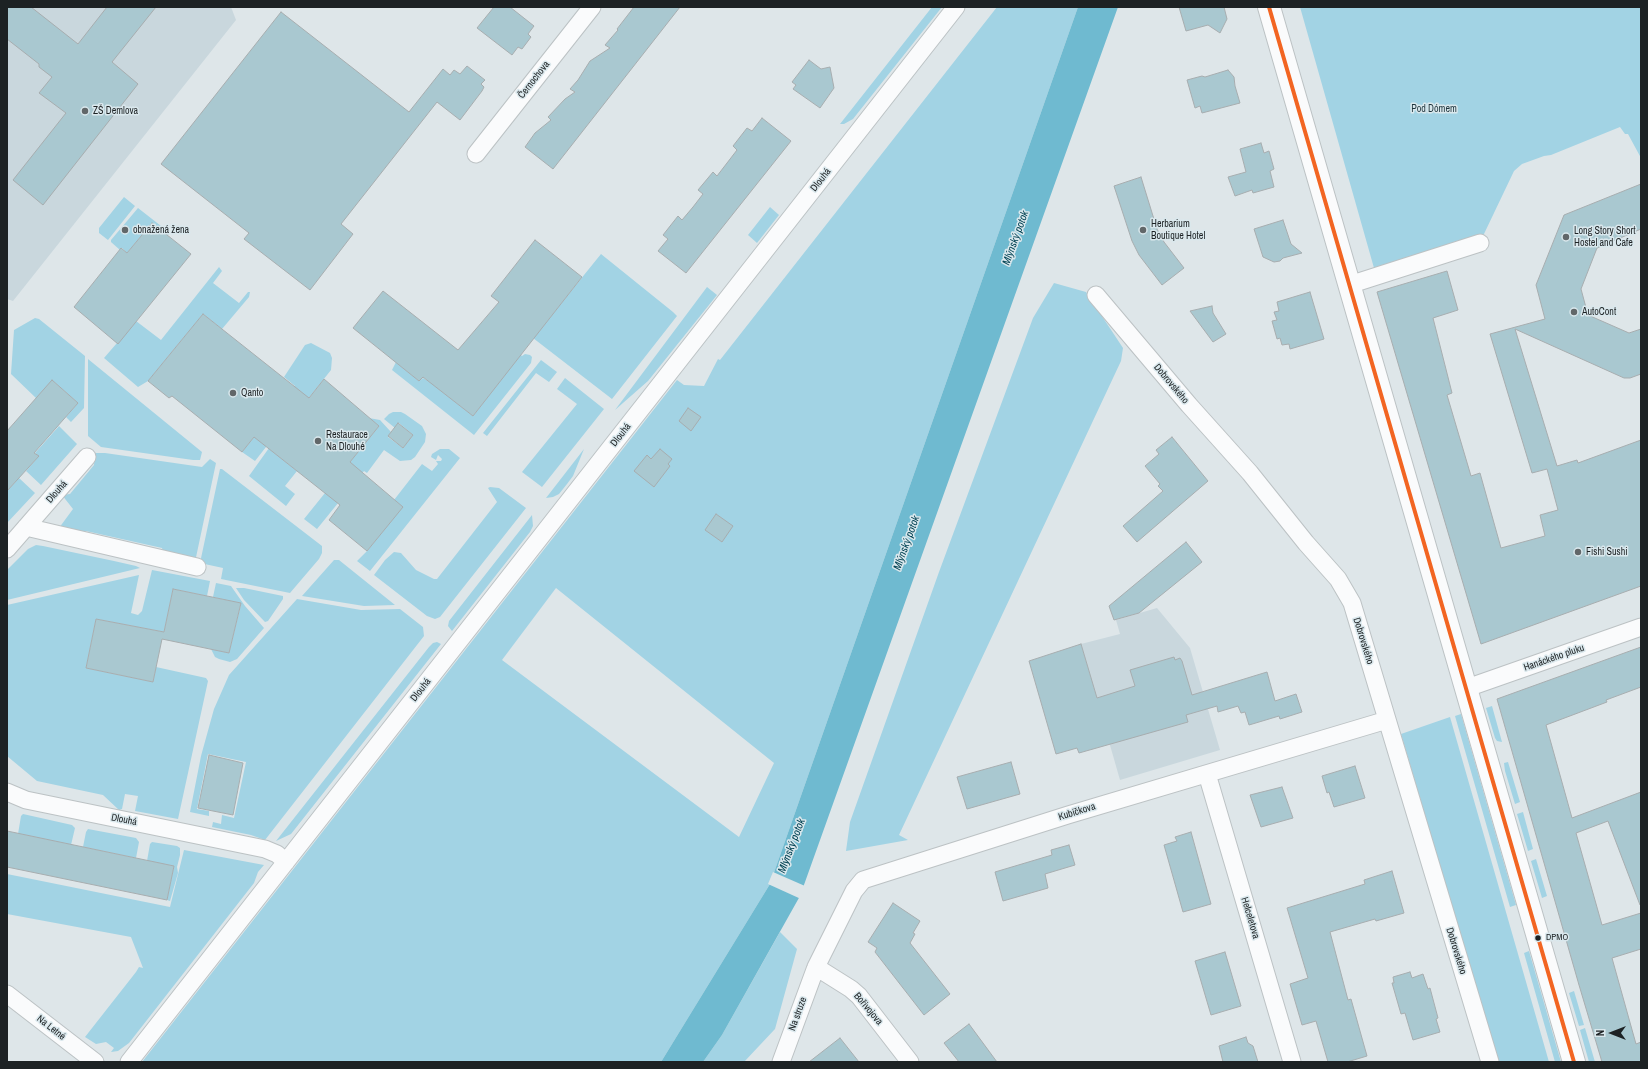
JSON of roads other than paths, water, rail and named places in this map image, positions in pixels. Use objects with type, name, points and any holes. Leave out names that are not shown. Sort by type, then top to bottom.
[{"type":"main road","points":[[1269,7],[1574,1062]]},
{"type":"street","name":"Černochova","points":[[476,154],[592,7]]},
{"type":"street","name":"Dlouhá","points":[[129,1062],[956,7]]},
{"type":"street","points":[[1349,285],[1480,244]]},
{"type":"street","name":"Dobrovského","points":[[1096,295],[1189,405],[1250,473],[1306,543],[1338,579],[1352,603],[1490,1062]]},
{"type":"street","name":"Dlouhá","points":[[7,549],[87,457]]},
{"type":"street","points":[[26,527],[197,567]]},
{"type":"street","name":"Hanáckého pluku","points":[[1467,688],[1641,627]]},
{"type":"street","name":"Kubíčkova","points":[[816,967],[854,891],[863,880],[1068,815],[1387,720]]},
{"type":"street","name":"Helceletova","points":[[1207,774],[1292,1062]]},
{"type":"street","name":"Dlouhá","points":[[7,792],[26,800],[265,849],[277,854],[286,862]]},
{"type":"street","name":"Na struze","points":[[781,1062],[816,967]]},
{"type":"street","name":"Bořivojova","points":[[816,967],[852,989],[859,996],[910,1062]]},
{"type":"street","name":"Na Letné","points":[[7,994],[95,1062]]},
{"type":"water","name":"Mlýnský potok","points":[[1078,7],[1118,7],[800,896],[722,1035],[703,1062],[661,1062],[770,884]]},
{"type":"place","name":"ZŠ Demlova","points":[[85,111]]},
{"type":"place","name":"obnažená žena","points":[[125,230]]},
{"type":"place","name":"Herbarium Boutique Hotel","points":[[1143,230]]},
{"type":"place","name":"Long Story Short Hostel and Cafe","points":[[1566,237]]},
{"type":"place","name":"AutoCont","points":[[1574,312]]},
{"type":"place","name":"Qanto","points":[[233,393]]},
{"type":"place","name":"Restaurace Na Dlouhé","points":[[318,441]]},
{"type":"place","name":"Fishi Sushi","points":[[1578,552]]},
{"type":"place","name":"DPMO","points":[[1538,938]]},
{"type":"park label","name":"Pod Dómem","points":[[1434,109]]}]
